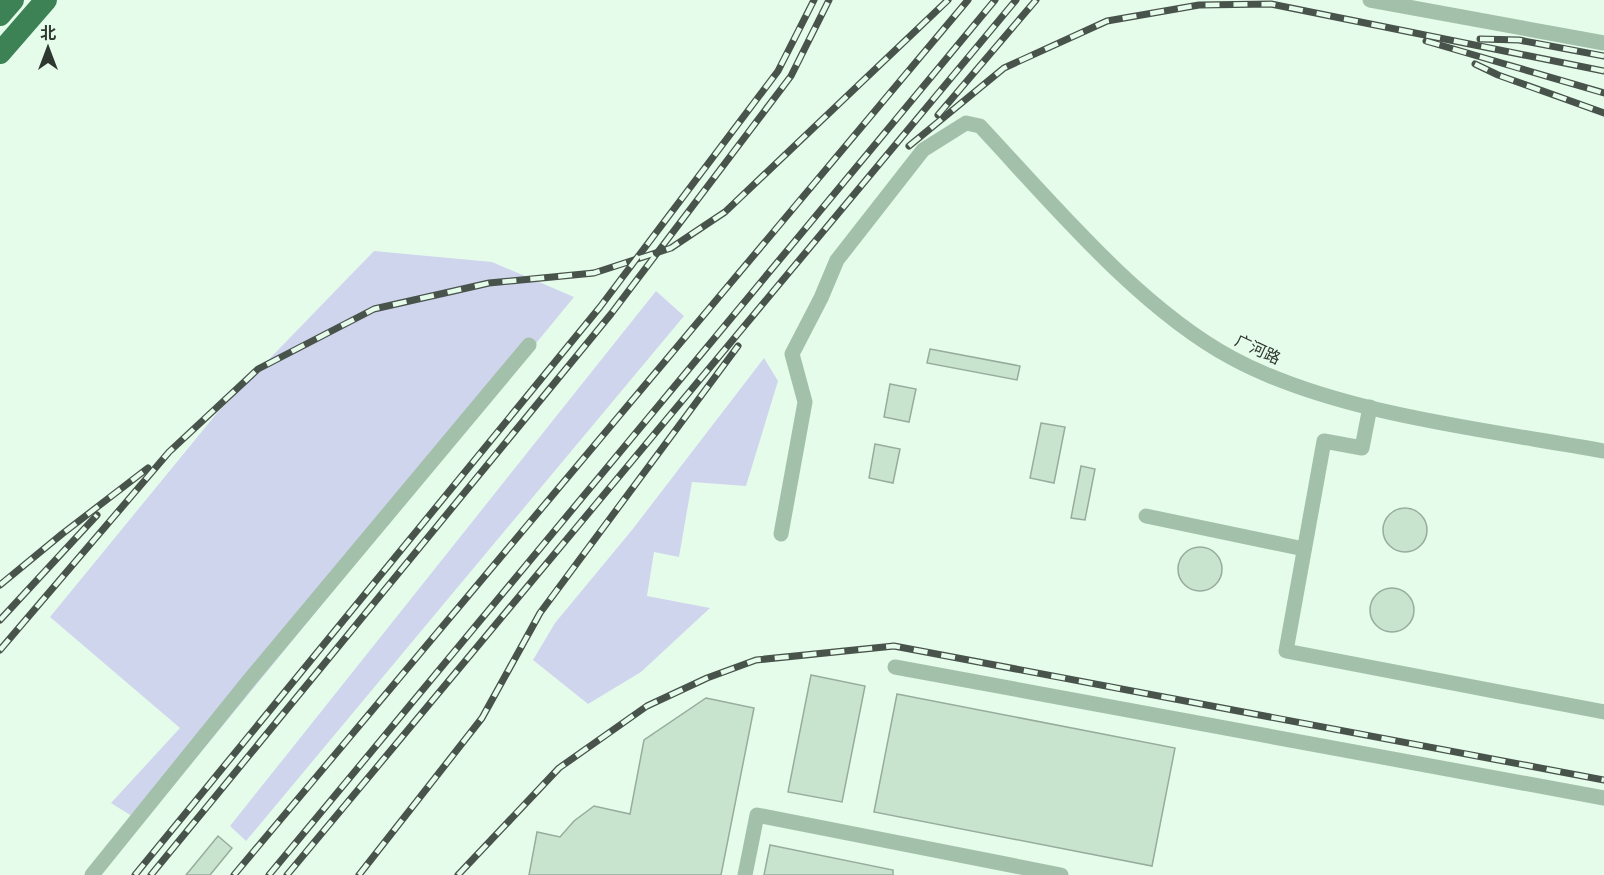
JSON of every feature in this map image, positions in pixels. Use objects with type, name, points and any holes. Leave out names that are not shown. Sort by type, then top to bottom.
[{"type":"highway","points":[[0,15],[13,0]]},
{"type":"highway","points":[[0,53],[46,0]]},
{"type":"street","points":[[1370,0],[1604,43]]},
{"type":"street","name":"广河路","points":[[781,534],[805,402],[792,354],[821,298],[837,260],[923,150],[966,123],[980,126],[1132,284],[1163,311],[1231,358],[1299,386],[1370,407],[1604,451]]},
{"type":"street","points":[[92,875],[251,678],[530,345]]},
{"type":"street","points":[[1370,407],[1362,448],[1324,441],[1286,651],[1604,712]]},
{"type":"street","points":[[1146,516],[1304,549]]},
{"type":"street","points":[[895,667],[1604,798]]},
{"type":"street","points":[[744,875],[757,815],[1061,875]]},
{"type":"shaded area","points":[[374,251],[492,262],[574,297],[143,823],[111,803],[180,728],[50,617],[217,413]]},
{"type":"shaded area","points":[[656,291],[684,316],[246,841],[230,826]]},
{"type":"shaded area","points":[[764,358],[778,381],[746,486],[692,482],[679,557],[654,552],[647,596],[710,608],[641,672],[588,704],[533,660],[555,623],[632,530]]},
{"type":"building","points":[[930,349],[1020,366],[1017,380],[927,363]]},
{"type":"building","points":[[890,384],[916,389],[909,422],[884,417]]},
{"type":"building","points":[[1041,423],[1065,427],[1054,483],[1030,478]]},
{"type":"building","points":[[875,444],[900,449],[893,483],[869,478]]},
{"type":"building","points":[[1081,466],[1095,469],[1085,520],[1071,518]]},
{"type":"building","points":[[1405,508],[1414,509],[1421,514],[1426,521],[1426,539],[1421,546],[1414,551],[1405,552],[1396,551],[1389,546],[1384,539],[1383,530],[1384,521],[1389,514],[1396,509]]},
{"type":"building","points":[[1200,547],[1209,548],[1216,553],[1221,560],[1221,578],[1216,585],[1209,590],[1200,591],[1191,590],[1184,585],[1179,578],[1178,569],[1179,560],[1184,553],[1191,548]]},
{"type":"building","points":[[1392,588],[1401,589],[1408,594],[1413,601],[1413,619],[1408,626],[1401,631],[1392,632],[1383,631],[1376,626],[1371,619],[1370,610],[1371,601],[1376,594],[1383,589]]},
{"type":"building","points":[[811,675],[865,686],[842,802],[788,792]]},
{"type":"building","points":[[897,694],[1175,748],[1152,866],[874,812]]},
{"type":"building","points":[[706,698],[754,708],[721,875],[529,875],[537,832],[560,837],[574,821],[594,806],[630,814],[644,740]]},
{"type":"building","points":[[218,836],[232,848],[210,875],[186,875]]},
{"type":"building","points":[[770,845],[893,870],[893,875],[764,875]]},
{"type":"railway","points":[[135,875],[600,307],[778,71],[814,0]]},
{"type":"railway","points":[[151,875],[611,314],[791,76],[829,0]]},
{"type":"railway","points":[[0,650],[169,452],[258,369],[374,309],[489,283],[594,273],[671,248],[725,212],[948,0]]},
{"type":"railway","points":[[234,875],[968,0]]},
{"type":"railway","points":[[269,875],[995,0]]},
{"type":"railway","points":[[287,875],[1016,0]]},
{"type":"railway","points":[[938,115],[1036,0]]},
{"type":"railway","points":[[909,146],[1004,68],[1107,21],[1199,5],[1271,4],[1604,71]]},
{"type":"railway","points":[[1480,39],[1519,40],[1604,56]]},
{"type":"railway","points":[[1426,41],[1604,93]]},
{"type":"railway","points":[[1475,64],[1498,75],[1604,113]]},
{"type":"railway","points":[[359,875],[482,718],[540,613],[738,346]]},
{"type":"railway","points":[[0,585],[148,468]]},
{"type":"railway","points":[[0,620],[97,515]]},
{"type":"railway","points":[[458,875],[559,768],[647,706],[707,678],[756,660],[894,646],[1604,780]]}]
